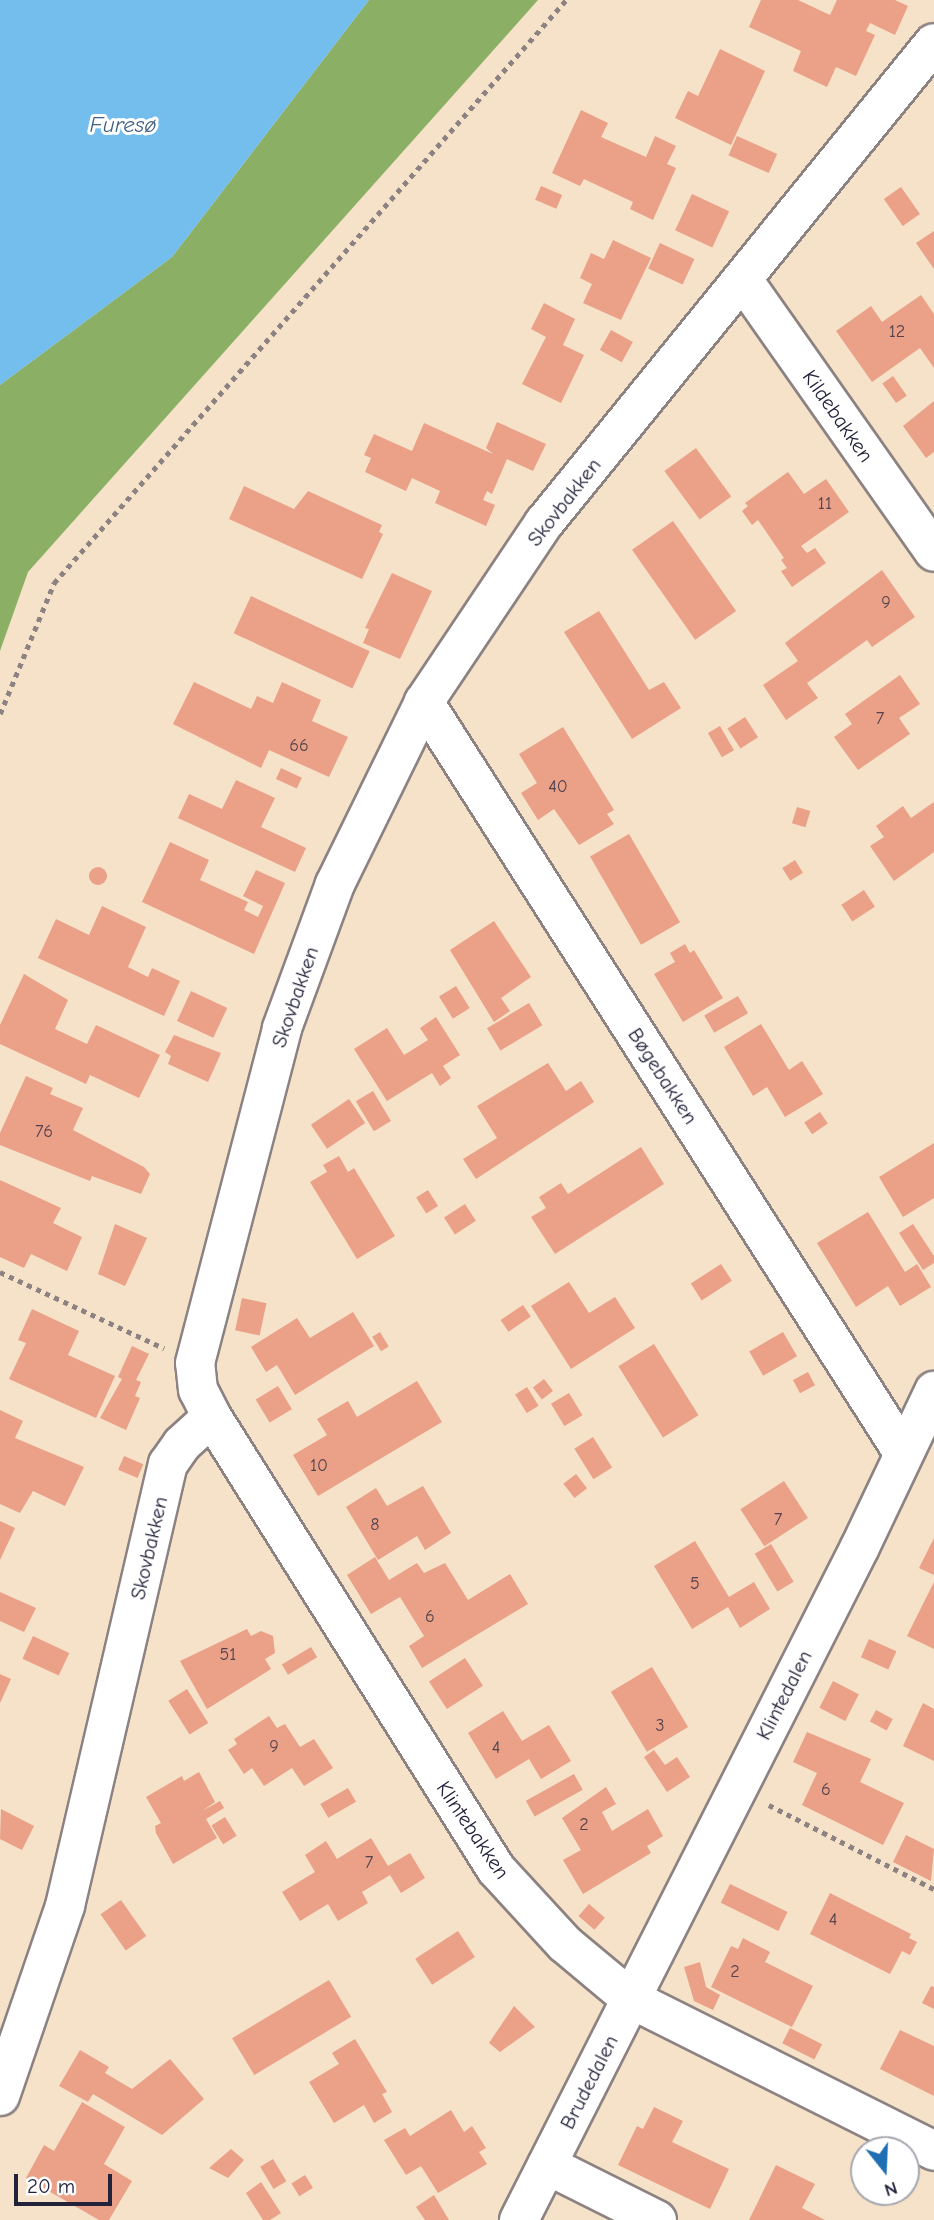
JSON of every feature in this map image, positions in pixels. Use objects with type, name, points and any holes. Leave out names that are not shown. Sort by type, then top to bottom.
[{"type":"street","name":"Skovbakken","points":[[0,2096],[65,1906],[169,1464],[182,1444],[212,1418],[198,1390],[195,1363],[282,1028],[335,884],[424,702],[544,523],[934,43]]},
{"type":"street","name":"Kildebakken","points":[[743,280],[934,552]]},
{"type":"street","name":"Bøgebakken","points":[[424,702],[902,1451]]},
{"type":"street","name":"Klintedalen","points":[[631,1998],[860,1547],[902,1451],[934,1391]]},
{"type":"street","name":"Klintebakken","points":[[212,1418],[496,1869],[565,1944],[631,1998],[934,2151]]},
{"type":"street","name":"Brudedalen","points":[[519,2220],[631,1998]]},
{"type":"street","points":[[547,2165],[657,2220]]},
{"type":"path","points":[[0,713],[54,583],[566,0]]},
{"type":"path","points":[[0,1272],[195,1363]]},
{"type":"path","points":[[736,1789],[934,1889]]},
{"type":"green space","points":[[369,0],[538,0],[28,572],[0,651],[0,385],[172,257]]},
{"type":"water","name":"Furesø","points":[[0,0],[369,0],[172,257],[0,385]]},
{"type":"building","points":[[761,0],[798,0],[830,15],[837,0],[895,0],[908,6],[895,35],[870,23],[866,31],[875,35],[856,76],[836,67],[827,87],[793,71],[801,51],[749,27]]},
{"type":"building","points":[[720,49],[765,71],[731,145],[675,118],[688,91],[698,96]]},
{"type":"building","points":[[581,110],[608,123],[601,137],[646,157],[655,136],[676,146],[667,164],[676,168],[653,220],[630,209],[633,202],[584,179],[580,186],[552,173]]},
{"type":"building","points":[[737,136],[777,154],[769,173],[728,155]]},
{"type":"building","points":[[541,186],[562,195],[556,209],[535,200]]},
{"type":"building","points":[[901,187],[920,214],[903,226],[884,199]]},
{"type":"building","points":[[692,194],[729,211],[712,248],[675,230]]},
{"type":"building","points":[[934,231],[934,269],[916,243]]},
{"type":"building","points":[[613,240],[651,258],[621,320],[583,303],[592,284],[580,278],[591,253],[604,259]]},
{"type":"building","points":[[660,243],[694,259],[683,284],[648,268]]},
{"type":"building","points":[[921,295],[934,314],[934,368],[920,348],[872,382],[836,331],[871,306],[882,322]]},
{"type":"building","points":[[544,303],[575,319],[563,345],[584,355],[561,403],[522,384],[546,337],[531,329]]},
{"type":"building","points":[[611,330],[633,342],[622,362],[600,350]]},
{"type":"building","points":[[893,376],[907,396],[896,403],[882,383]]},
{"type":"building","points":[[934,401],[934,452],[926,458],[903,426]]},
{"type":"building","points":[[497,422],[546,444],[533,471],[507,459],[492,494],[487,491],[483,500],[495,505],[486,526],[435,503],[440,491],[412,478],[406,491],[365,472],[371,458],[364,455],[374,434],[412,451],[424,423],[493,454],[486,448]]},
{"type":"building","points":[[696,448],[731,497],[700,519],[664,471]]},
{"type":"building","points":[[788,472],[804,494],[826,479],[849,512],[801,546],[807,553],[815,548],[826,563],[792,587],[781,571],[787,568],[781,560],[784,558],[758,520],[752,525],[742,511],[748,506],[745,503]]},
{"type":"building","points":[[244,486],[294,509],[308,491],[382,525],[379,532],[383,534],[362,579],[229,519]]},
{"type":"building","points":[[673,521],[736,611],[695,640],[632,550]]},
{"type":"building","points":[[882,570],[915,617],[872,647],[867,640],[807,683],[818,698],[786,720],[763,685],[798,661],[785,643]]},
{"type":"building","points":[[392,573],[432,591],[400,659],[363,643],[369,629],[365,628]]},
{"type":"building","points":[[251,596],[370,651],[352,689],[234,633]]},
{"type":"building","points":[[599,611],[649,690],[664,682],[681,708],[632,739],[564,632]]},
{"type":"building","points":[[900,675],[920,704],[899,718],[910,734],[858,770],[834,737],[852,724],[845,714]]},
{"type":"building","points":[[194,682],[251,709],[257,696],[273,703],[282,682],[321,700],[312,721],[348,737],[329,777],[269,750],[261,768],[173,724]]},
{"type":"building","points":[[745,717],[758,737],[740,749],[727,728]]},
{"type":"building","points":[[720,726],[734,750],[722,757],[708,733]]},
{"type":"building","points":[[563,727],[614,810],[607,814],[614,824],[579,845],[554,809],[538,820],[521,793],[537,783],[519,754]]},
{"type":"building","points":[[281,768],[302,778],[297,789],[276,779]]},
{"type":"building","points":[[236,780],[275,798],[261,827],[306,848],[295,872],[178,818],[189,794],[222,809]]},
{"type":"building","points":[[934,802],[934,852],[894,881],[870,846],[884,837],[876,826],[903,806],[911,818]]},
{"type":"building","points":[[797,807],[810,811],[805,827],[792,823]]},
{"type":"building","points":[[629,834],[680,922],[641,945],[590,856]]},
{"type":"building","points":[[170,842],[209,860],[200,880],[248,902],[244,910],[258,917],[263,906],[243,896],[256,870],[285,883],[254,954],[142,902]]},
{"type":"building","points":[[795,860],[803,873],[790,881],[782,868]]},
{"type":"building","points":[[94,867],[102,867],[107,876],[105,883],[94,885],[89,880],[89,872]]},
{"type":"building","points":[[864,890],[875,907],[852,921],[841,905]]},
{"type":"building","points":[[102,906],[146,927],[128,967],[148,977],[152,968],[180,981],[164,1016],[38,958],[56,919],[89,935]]},
{"type":"building","points":[[494,921],[531,977],[501,998],[510,1011],[494,1022],[450,950]]},
{"type":"building","points":[[685,944],[690,953],[694,950],[723,998],[683,1022],[654,974],[675,962],[670,953]]},
{"type":"building","points":[[24,974],[68,1000],[55,1029],[87,1044],[96,1025],[160,1055],[139,1098],[90,1075],[86,1084],[0,1044],[0,1025]]},
{"type":"building","points":[[456,986],[470,1008],[453,1019],[439,997]]},
{"type":"building","points":[[191,991],[227,1008],[213,1038],[177,1021]]},
{"type":"building","points":[[738,996],[748,1013],[714,1033],[704,1016]]},
{"type":"building","points":[[529,1003],[542,1025],[500,1051],[487,1028]]},
{"type":"building","points":[[436,1017],[460,1055],[443,1066],[451,1078],[440,1086],[432,1073],[387,1101],[354,1049],[387,1028],[404,1055],[428,1040],[420,1028]]},
{"type":"building","points":[[761,1024],[789,1070],[802,1061],[823,1094],[785,1117],[767,1087],[753,1096],[724,1047]]},
{"type":"building","points":[[174,1035],[221,1053],[208,1082],[168,1064],[171,1056],[165,1052]]},
{"type":"building","points":[[548,1063],[566,1091],[581,1081],[594,1102],[476,1179],[463,1159],[497,1138],[477,1106]]},
{"type":"building","points":[[26,1076],[53,1088],[50,1094],[83,1108],[73,1130],[144,1167],[150,1174],[141,1194],[92,1176],[90,1181],[0,1145],[0,1133]]},
{"type":"building","points":[[373,1091],[391,1121],[374,1131],[356,1101]]},
{"type":"building","points":[[349,1099],[365,1123],[327,1149],[311,1125]]},
{"type":"building","points":[[820,1112],[828,1124],[812,1134],[804,1123]]},
{"type":"building","points":[[934,1143],[934,1198],[903,1217],[879,1177]]},
{"type":"building","points":[[641,1147],[664,1184],[555,1254],[531,1217],[546,1208],[539,1197],[561,1183],[568,1194]]},
{"type":"building","points":[[339,1156],[348,1172],[354,1168],[395,1236],[357,1259],[310,1182],[327,1172],[323,1165]]},
{"type":"building","points":[[0,1180],[61,1208],[53,1223],[82,1237],[67,1271],[31,1254],[24,1268],[0,1257]]},
{"type":"building","points":[[428,1190],[438,1206],[426,1214],[416,1197]]},
{"type":"building","points":[[465,1204],[476,1221],[455,1234],[444,1218]]},
{"type":"building","points":[[868,1212],[905,1272],[917,1264],[931,1287],[900,1306],[888,1286],[856,1307],[817,1243]]},
{"type":"building","points":[[115,1224],[147,1238],[125,1286],[98,1274]]},
{"type":"building","points":[[913,1224],[934,1256],[934,1263],[923,1270],[899,1233]]},
{"type":"building","points":[[721,1264],[732,1281],[702,1300],[691,1284]]},
{"type":"building","points":[[569,1282],[589,1313],[615,1297],[635,1328],[571,1369],[531,1306]]},
{"type":"building","points":[[242,1298],[266,1303],[260,1335],[235,1330]]},
{"type":"building","points":[[523,1305],[531,1317],[508,1332],[501,1320]]},
{"type":"building","points":[[32,1309],[79,1331],[68,1355],[115,1376],[96,1418],[9,1379],[26,1343],[18,1340]]},
{"type":"building","points":[[353,1312],[374,1346],[295,1395],[277,1365],[266,1372],[251,1347],[297,1318],[310,1338]]},
{"type":"building","points":[[380,1332],[389,1347],[381,1351],[372,1337]]},
{"type":"building","points":[[783,1332],[797,1356],[763,1376],[749,1352]]},
{"type":"building","points":[[654,1344],[699,1415],[663,1437],[618,1366]]},
{"type":"building","points":[[132,1346],[149,1354],[136,1380],[141,1382],[135,1396],[140,1398],[126,1430],[100,1418],[122,1379],[118,1377]]},
{"type":"building","points":[[808,1372],[815,1385],[800,1393],[793,1380]]},
{"type":"building","points":[[544,1379],[553,1391],[542,1399],[533,1387]]},
{"type":"building","points":[[417,1381],[442,1422],[318,1496],[293,1455],[327,1435],[317,1419],[348,1401],[357,1417]]},
{"type":"building","points":[[278,1386],[292,1409],[270,1423],[256,1399]]},
{"type":"building","points":[[527,1387],[539,1406],[527,1413],[515,1394]]},
{"type":"building","points":[[569,1393],[582,1415],[564,1426],[551,1404]]},
{"type":"building","points":[[0,1410],[23,1421],[15,1438],[84,1467],[65,1506],[33,1491],[20,1513],[0,1504]]},
{"type":"building","points":[[593,1437],[612,1468],[593,1479],[574,1449]]},
{"type":"building","points":[[124,1456],[143,1464],[137,1478],[118,1470]]},
{"type":"building","points":[[576,1474],[587,1488],[574,1498],[563,1484]]},
{"type":"building","points":[[784,1481],[808,1518],[764,1546],[740,1509]]},
{"type":"building","points":[[423,1486],[451,1533],[425,1550],[417,1536],[378,1560],[346,1507],[376,1488],[387,1506]]},
{"type":"building","points":[[0,1521],[15,1528],[0,1560]]},
{"type":"building","points":[[934,1538],[934,1575],[919,1568]]},
{"type":"building","points":[[695,1541],[729,1597],[754,1582],[770,1609],[740,1628],[728,1607],[692,1629],[654,1566]]},
{"type":"building","points":[[771,1544],[794,1582],[777,1592],[755,1554]]},
{"type":"building","points":[[375,1557],[389,1580],[417,1563],[424,1573],[445,1563],[468,1600],[510,1574],[528,1604],[422,1668],[409,1646],[424,1636],[400,1597],[371,1614],[347,1575]]},
{"type":"building","points":[[934,1582],[934,1649],[907,1636]]},
{"type":"building","points":[[0,1592],[36,1608],[24,1632],[0,1621]]},
{"type":"building","points":[[247,1629],[251,1636],[261,1631],[273,1636],[275,1653],[265,1659],[271,1669],[207,1709],[180,1661]]},
{"type":"building","points":[[33,1636],[69,1653],[59,1676],[22,1659]]},
{"type":"building","points":[[869,1639],[896,1651],[888,1669],[861,1657]]},
{"type":"building","points":[[311,1647],[317,1657],[288,1675],[282,1665]]},
{"type":"building","points":[[465,1658],[483,1686],[447,1709],[429,1681]]},
{"type":"building","points":[[652,1667],[688,1727],[647,1752],[611,1692]]},
{"type":"building","points":[[0,1674],[11,1679],[0,1703]]},
{"type":"building","points":[[833,1681],[859,1694],[845,1721],[819,1708]]},
{"type":"building","points":[[187,1689],[208,1723],[190,1735],[168,1701]]},
{"type":"building","points":[[923,1703],[934,1709],[934,1761],[903,1746]]},
{"type":"building","points":[[876,1710],[893,1719],[887,1730],[870,1721]]},
{"type":"building","points":[[503,1711],[522,1741],[549,1725],[571,1761],[541,1779],[529,1759],[496,1779],[468,1733]]},
{"type":"building","points":[[269,1716],[277,1728],[285,1724],[300,1747],[314,1739],[333,1768],[304,1786],[292,1768],[264,1786],[252,1768],[244,1774],[228,1750],[237,1744],[234,1739]]},
{"type":"building","points":[[807,1732],[871,1759],[860,1782],[904,1803],[883,1845],[802,1805],[817,1773],[793,1762]]},
{"type":"building","points":[[654,1750],[665,1765],[677,1757],[690,1777],[667,1792],[644,1757]]},
{"type":"building","points":[[199,1772],[215,1802],[202,1811],[220,1801],[224,1808],[206,1819],[217,1838],[173,1864],[156,1833],[155,1826],[161,1823],[146,1797],[182,1776],[184,1781]]},
{"type":"building","points":[[574,1774],[583,1790],[535,1816],[526,1801]]},
{"type":"building","points":[[606,1787],[616,1804],[602,1812],[612,1831],[648,1809],[663,1836],[647,1846],[651,1853],[583,1894],[563,1860],[581,1850],[562,1818]]},
{"type":"building","points":[[348,1788],[356,1802],[328,1818],[320,1804]]},
{"type":"building","points":[[1,1809],[34,1826],[22,1850],[0,1839]]},
{"type":"building","points":[[225,1817],[237,1836],[223,1844],[211,1825]]},
{"type":"building","points":[[906,1835],[934,1849],[931,1881],[893,1862]]},
{"type":"building","points":[[371,1838],[388,1866],[410,1853],[425,1878],[401,1893],[390,1875],[362,1892],[368,1903],[338,1921],[328,1904],[300,1921],[282,1892],[315,1872],[305,1855],[326,1841],[337,1859]]},
{"type":"building","points":[[730,1884],[788,1912],[778,1931],[721,1903]]},
{"type":"building","points":[[830,1893],[911,1934],[909,1938],[917,1942],[910,1955],[902,1951],[890,1974],[810,1934]]},
{"type":"building","points":[[121,1900],[146,1936],[126,1950],[101,1914]]},
{"type":"building","points":[[589,1904],[605,1918],[594,1930],[579,1916]]},
{"type":"building","points":[[458,1931],[475,1957],[432,1985],[415,1959]]},
{"type":"building","points":[[743,1938],[770,1952],[765,1962],[813,1986],[792,2027],[711,1987],[731,1946],[738,1949]]},
{"type":"building","points":[[700,1962],[706,1987],[720,1995],[713,2010],[694,2001],[684,1967]]},
{"type":"building","points":[[329,1980],[351,2017],[254,2075],[232,2038]]},
{"type":"building","points":[[931,1986],[934,1987],[934,2009],[922,2003]]},
{"type":"building","points":[[514,2006],[535,2027],[500,2052],[489,2043]]},
{"type":"building","points":[[790,2028],[822,2044],[814,2059],[782,2043]]},
{"type":"building","points":[[900,2030],[934,2046],[934,2096],[880,2069]]},
{"type":"building","points":[[355,2039],[387,2092],[382,2094],[392,2112],[374,2123],[364,2105],[334,2123],[309,2082],[339,2064],[332,2053]]},
{"type":"building","points":[[80,2050],[109,2067],[105,2073],[132,2089],[170,2059],[204,2099],[162,2135],[93,2094],[88,2102],[59,2086]]},
{"type":"building","points":[[82,2102],[125,2127],[104,2164],[132,2181],[109,2220],[99,2220],[26,2178],[44,2145],[54,2151]]},
{"type":"building","points":[[654,2107],[683,2121],[672,2142],[729,2169],[710,2209],[618,2165],[637,2126],[643,2129]]},
{"type":"building","points":[[451,2110],[464,2132],[472,2126],[486,2148],[479,2152],[487,2164],[438,2193],[421,2166],[406,2175],[384,2140],[405,2128],[410,2136]]},
{"type":"building","points":[[231,2149],[244,2160],[228,2178],[209,2168]]},
{"type":"building","points":[[273,2159],[286,2181],[274,2189],[260,2167]]},
{"type":"building","points":[[776,2165],[815,2184],[802,2208],[825,2220],[749,2220]]},
{"type":"building","points":[[305,2175],[313,2188],[299,2196],[291,2183]]},
{"type":"building","points":[[261,2182],[281,2213],[270,2220],[263,2220],[246,2193]]},
{"type":"building","points":[[434,2195],[449,2220],[425,2220],[416,2207]]}]
